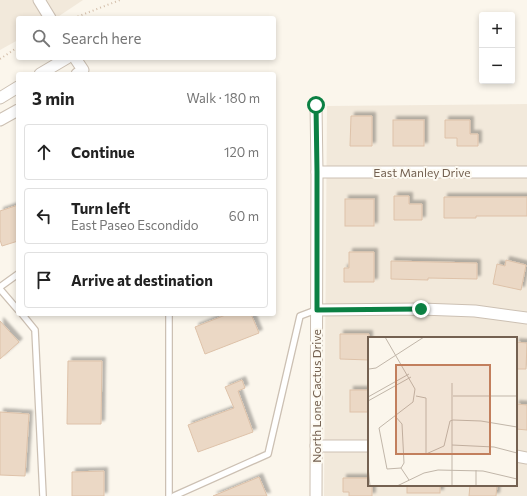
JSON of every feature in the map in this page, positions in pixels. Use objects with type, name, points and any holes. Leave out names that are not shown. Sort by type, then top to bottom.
[{"type":"street","points":[[39,0],[49,16]]},
{"type":"street","points":[[43,72],[64,60]]},
{"type":"street","points":[[76,60],[81,72]]},
{"type":"street","points":[[0,98],[16,88]]},
{"type":"street","name":"North Lone Cactus Drive","points":[[316,105],[316,496]]},
{"type":"street","points":[[0,120],[16,111]]},
{"type":"street","name":"East Manley Drive","points":[[317,172],[527,172]]},
{"type":"street","points":[[317,310],[475,311],[527,318]]},
{"type":"street","points":[[316,446],[368,446]]},
{"type":"street","points":[[517,456],[527,458]]},
{"type":"lane","points":[[16,276],[0,288],[16,308]]},
{"type":"lane","points":[[174,496],[268,454],[300,316],[317,310]]},
{"type":"lane","points":[[24,316],[35,330],[43,496]]},
{"type":"lane","points":[[169,316],[169,496]]},
{"type":"path","points":[[79,16],[120,0]]},
{"type":"path","points":[[0,59],[16,48]]},
{"type":"shaded area","points":[[0,0],[83,0],[59,16],[16,16],[16,41],[0,50]]},
{"type":"shaded area","points":[[527,104],[527,496],[324,496],[327,106]]},
{"type":"building","points":[[351,116],[372,116],[372,146],[350,146]]},
{"type":"building","points":[[393,120],[424,120],[424,146],[393,146]]},
{"type":"building","points":[[445,120],[470,120],[470,134],[478,134],[478,146],[457,146],[457,138],[445,138]]},
{"type":"building","points":[[394,196],[409,196],[409,204],[422,204],[422,220],[394,220]]},
{"type":"building","points":[[444,197],[527,197],[527,216],[476,216],[476,218],[444,218]]},
{"type":"building","points":[[345,199],[374,199],[374,226],[345,226]]},
{"type":"building","points":[[16,206],[16,242],[2,246],[0,240],[0,211]]},
{"type":"building","points":[[349,252],[374,252],[374,282],[344,282],[344,268],[349,268]]},
{"type":"building","points":[[506,260],[526,265],[521,290],[493,284],[497,264],[505,266]]},
{"type":"building","points":[[391,261],[477,263],[477,279],[391,279]]},
{"type":"building","points":[[223,316],[252,316],[259,333],[205,354],[195,327]]},
{"type":"building","points":[[0,321],[19,342],[0,359]]},
{"type":"building","points":[[340,334],[369,334],[368,360],[340,359]]},
{"type":"building","points":[[517,342],[527,343],[526,369],[517,369]]},
{"type":"building","points":[[68,361],[102,361],[101,424],[67,424]]},
{"type":"building","points":[[242,380],[245,388],[238,391],[253,432],[198,452],[188,425],[234,408],[225,387]]},
{"type":"building","points":[[350,390],[368,390],[368,412],[350,412]]},
{"type":"building","points":[[517,404],[527,405],[527,430],[517,429]]},
{"type":"building","points":[[0,412],[29,414],[25,476],[0,475]]},
{"type":"building","points":[[104,471],[104,496],[72,496],[72,472]]},
{"type":"building","points":[[259,477],[267,496],[213,496]]},
{"type":"building","points":[[343,478],[368,478],[368,486],[372,486],[372,496],[349,496],[349,492],[343,492]]},
{"type":"building","points":[[407,486],[440,486],[440,493],[407,493]]},
{"type":"building","points":[[470,486],[497,486],[496,496],[469,496]]},
{"type":"route","points":[[316,105],[317,310],[421,309]]}]
